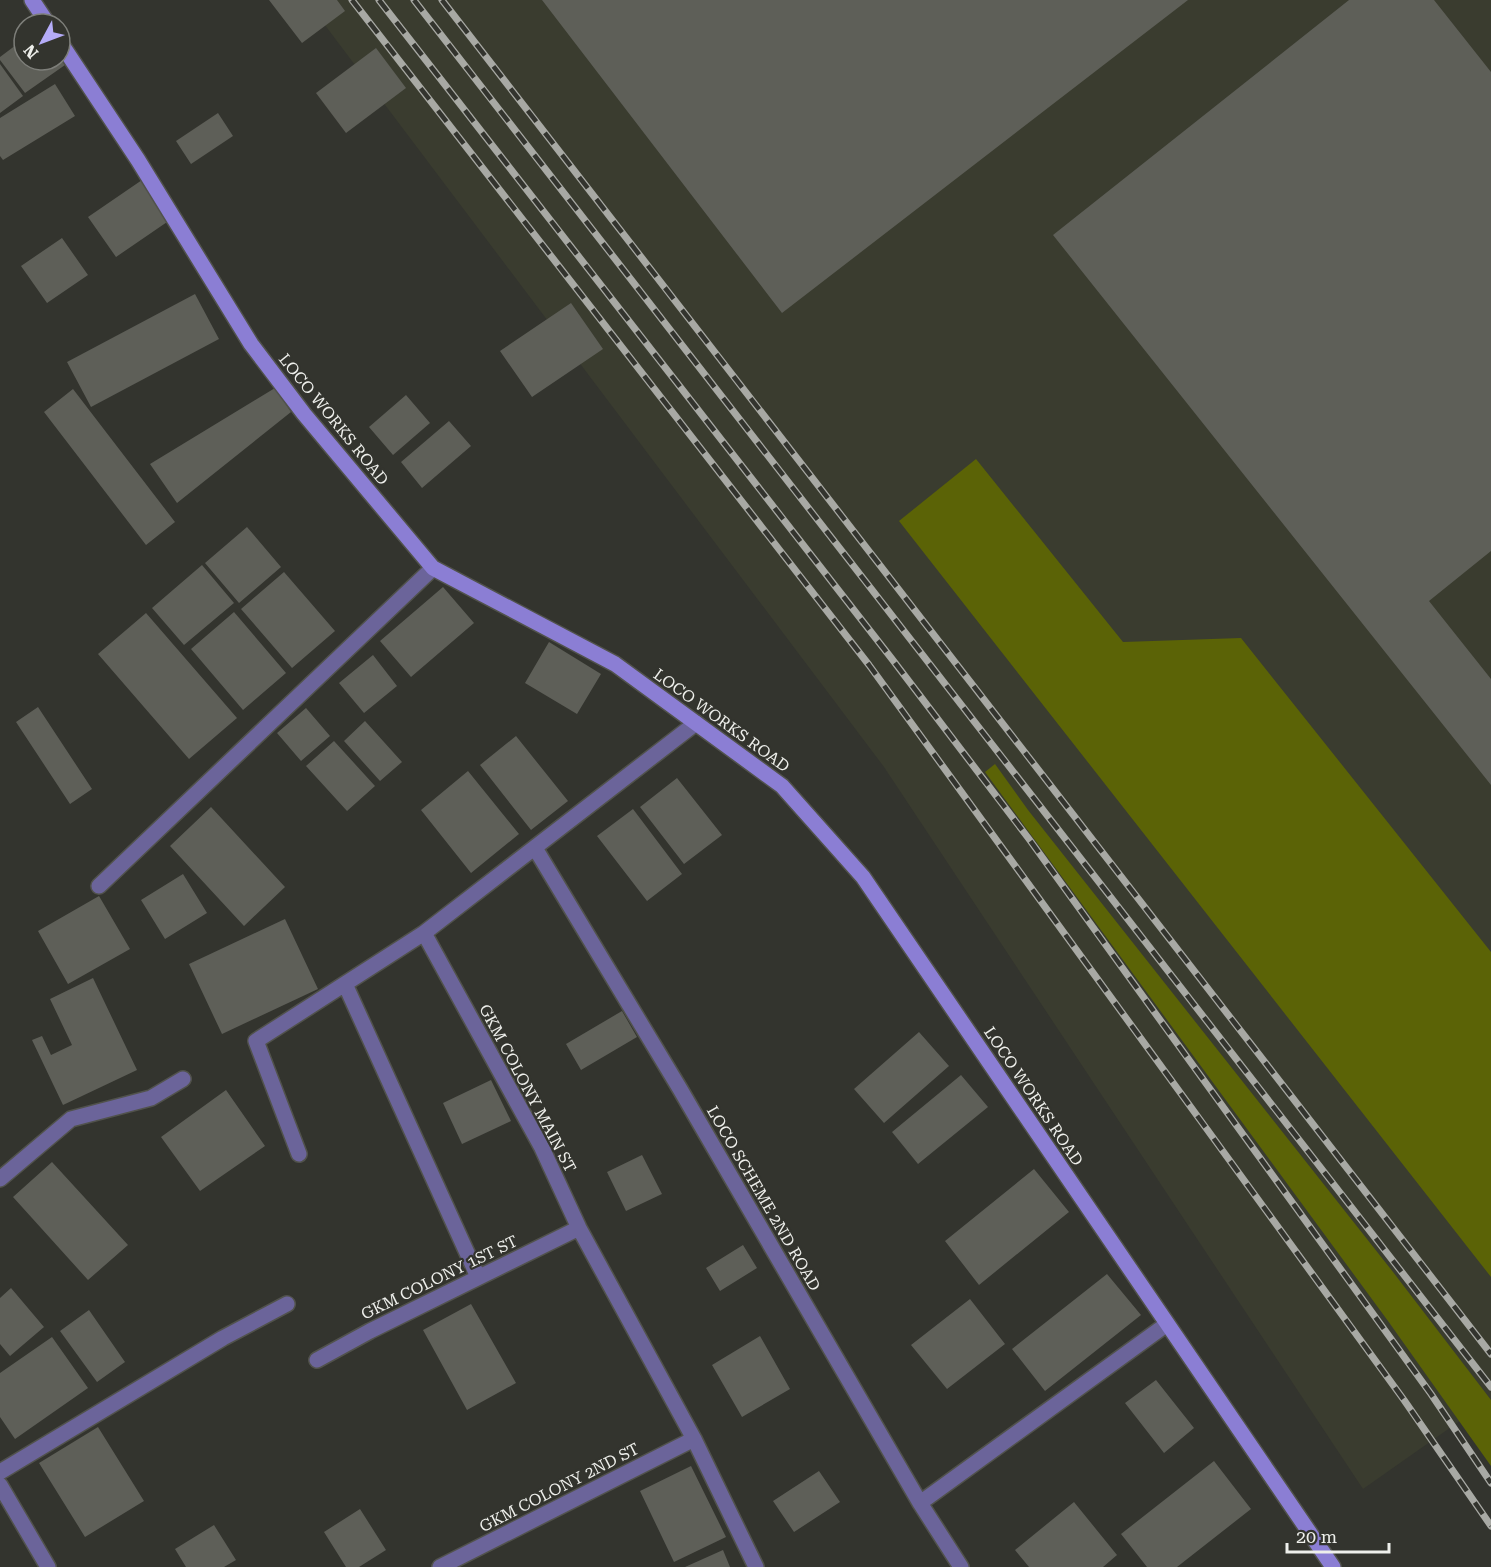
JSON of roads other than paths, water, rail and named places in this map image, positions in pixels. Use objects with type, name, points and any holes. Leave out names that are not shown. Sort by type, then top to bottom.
[{"type":"street","name":"LOCO WORKS ROAD","points":[[72,60],[138,160],[251,344],[304,414],[433,568],[615,664],[782,786],[863,877],[1333,1567]]},
{"type":"street","points":[[99,885],[433,568]]},
{"type":"street","points":[[299,1154],[256,1041],[424,933],[696,723]]},
{"type":"street","name":"LOCO SCHEME 2ND ROAD","points":[[535,848],[680,1089],[920,1503],[961,1567]]},
{"type":"street","name":"GKM COLONY MAIN ST","points":[[424,933],[542,1148],[579,1228],[694,1439],[756,1567]]},
{"type":"street","points":[[345,984],[478,1277]]},
{"type":"street","points":[[0,1179],[72,1119],[151,1098],[183,1080]]},
{"type":"street","name":"GKM COLONY 1ST ST","points":[[317,1360],[579,1228]]},
{"type":"street","points":[[0,1472],[223,1338],[286,1304]]},
{"type":"street","points":[[920,1503],[1167,1324]]},
{"type":"street","name":"GKM COLONY 2ND ST","points":[[440,1567],[694,1439]]},
{"type":"street","points":[[0,1485],[48,1567]]},
{"type":"railway","points":[[352,0],[869,665],[1404,1400],[1491,1526]]},
{"type":"railway","points":[[379,0],[892,659],[1029,839],[1431,1394],[1491,1483]]},
{"type":"railway","points":[[414,0],[1491,1387]]},
{"type":"railway","points":[[442,0],[1491,1354]]}]
